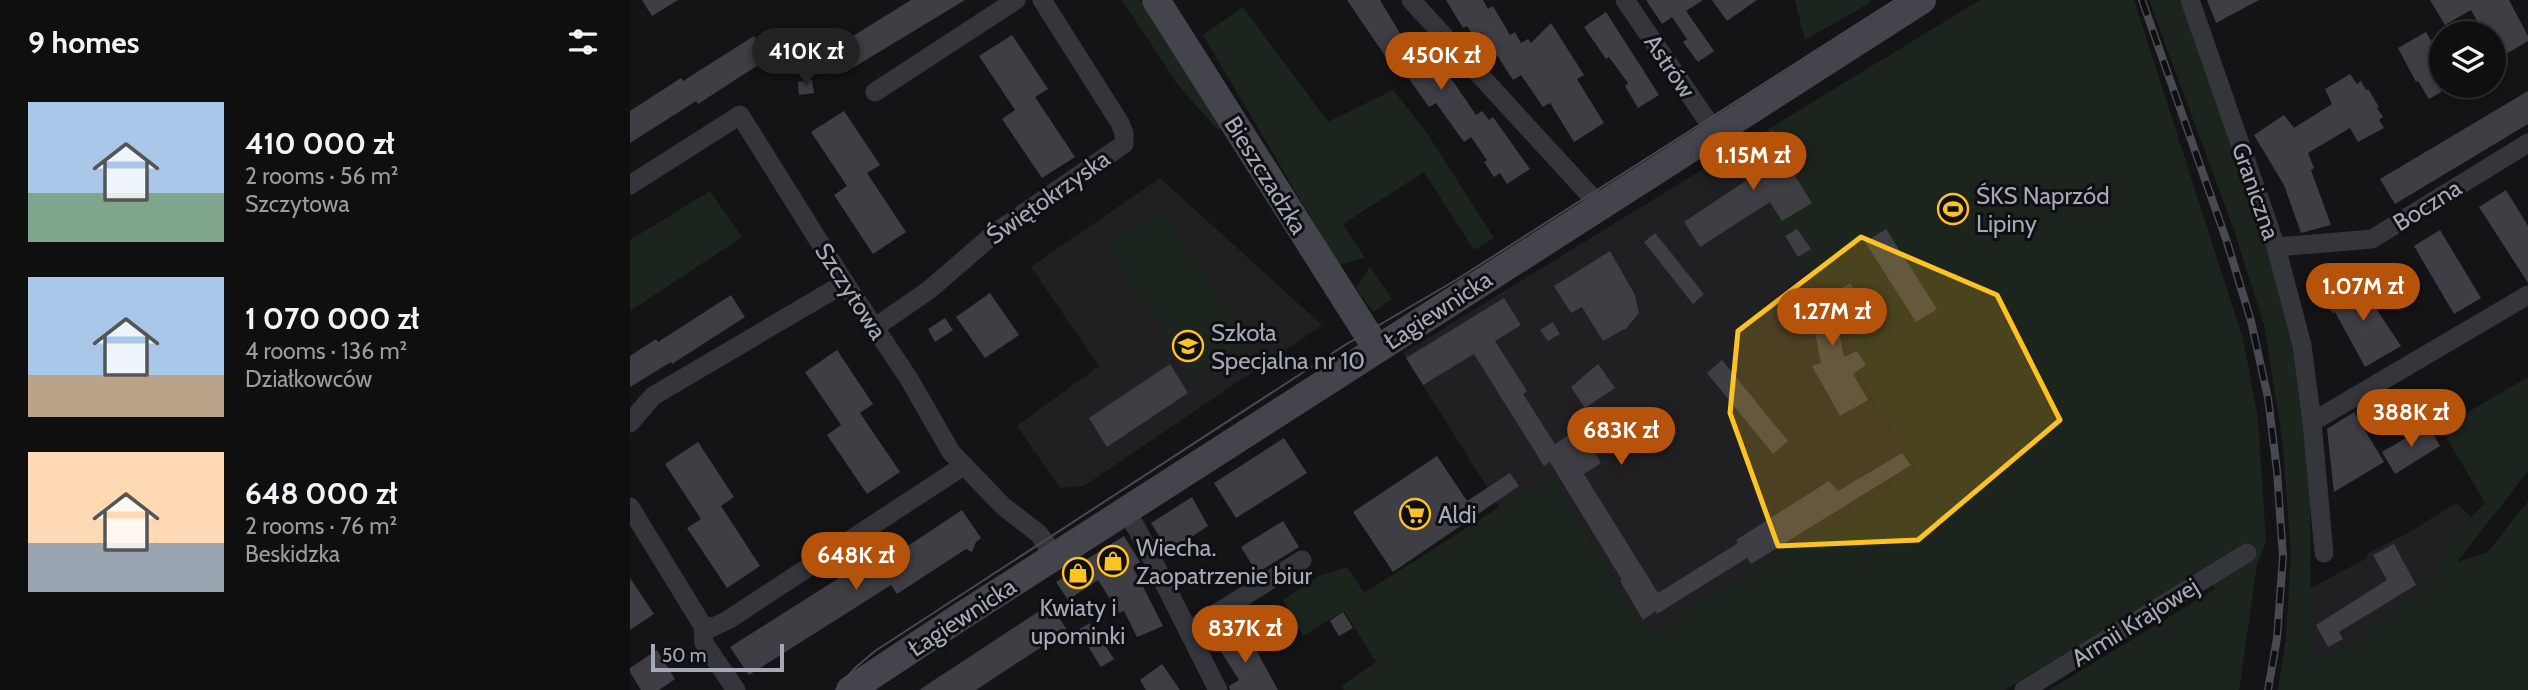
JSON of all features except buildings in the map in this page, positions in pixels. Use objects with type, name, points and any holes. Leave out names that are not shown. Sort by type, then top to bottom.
[{"type":"street","points":[[875,92],[1016,0]]},
{"type":"street","name":"Świętokrzyska","points":[[874,328],[929,290],[995,233],[1124,144],[1120,123],[1042,0]]},
{"type":"street","name":"Bieszczadzka","points":[[1156,0],[1377,349]]},
{"type":"street","points":[[1411,0],[1599,205]]},
{"type":"street","name":"Astrów","points":[[1625,0],[1715,132]]},
{"type":"street","name":"Łagiewnicka","points":[[850,690],[1345,372],[1599,205],[1922,0]]},
{"type":"street","name":"Graniczna","points":[[2190,0],[2276,247],[2302,345],[2324,553]]},
{"type":"street","name":"Szczytowa","points":[[630,185],[740,115],[845,283],[909,379],[951,452],[1003,506],[1039,534],[1055,557]]},
{"type":"street","name":"Boczna","points":[[2276,247],[2372,239],[2528,143]]},
{"type":"street","points":[[630,423],[653,396],[845,283]]},
{"type":"street","points":[[2312,422],[2528,295]]},
{"type":"street","points":[[703,626],[713,627],[728,620],[963,466]]},
{"type":"street","points":[[630,507],[703,626],[704,643],[736,690]]},
{"type":"street","points":[[1126,512],[1217,690]]},
{"type":"street","name":"Armii Krajowej","points":[[2024,690],[2247,553]]},
{"type":"street","points":[[1188,631],[1302,560]]},
{"type":"highlighted area","points":[[1861,237],[1997,295],[2060,420],[1918,540],[1778,546],[1730,413],[1738,331]]},
{"type":"shaded area","points":[[1122,0],[1140,0],[1221,127],[1218,130],[1179,86]]},
{"type":"shaded area","points":[[1795,0],[1869,0],[1871,2],[1805,40]]},
{"type":"shaded area","points":[[1980,0],[2134,0],[2243,339],[2258,418],[2266,542],[2257,564],[2239,690],[2049,690],[2215,589],[2204,569],[2005,690],[1344,690],[1342,686],[1376,662],[1344,611],[1303,636],[1283,600],[1321,575],[1347,567],[1364,593],[1550,475],[1648,636],[1915,470],[1862,379],[1872,372],[1731,152]]},
{"type":"shaded area","points":[[2149,0],[2184,0],[2254,203],[2299,366],[2310,497],[2311,658],[2327,659],[2422,591],[2471,517],[2485,503],[2441,428],[2528,377],[2528,471],[2457,562],[2487,553],[2528,501],[2528,690],[2278,690],[2286,637],[2291,552],[2282,438],[2264,325],[2234,230]]},
{"type":"shaded area","points":[[1243,7],[1328,122],[1393,90],[1425,130],[1494,238],[1474,250],[1424,172],[1343,224],[1365,258],[1339,265],[1203,35]]},
{"type":"shaded area","points":[[1731,152],[1872,372],[1863,380],[1915,470],[1648,636],[1550,475],[1500,508],[1403,353]]},
{"type":"shaded area","name":"Szkoła Specjalna nr 10","points":[[1160,178],[1322,325],[1084,486],[1060,488],[1017,426],[1099,366],[1031,267]]},
{"type":"shaded area","points":[[710,191],[742,237],[630,311],[630,240]]},
{"type":"shaded area","points":[[1163,211],[1250,344],[1195,380],[1108,247]]},
{"type":"shaded area","points":[[1370,267],[1392,299],[1373,312],[1356,288]]},
{"type":"shaded area","points":[[2456,503],[2471,517],[2422,591],[2327,659],[2311,658],[2309,589],[2367,558],[2368,553],[2408,533]]},
{"type":"tram line","points":[[836,690],[855,668],[875,651],[1345,345],[1456,280],[1895,0]]},
{"type":"railway","points":[[2142,0],[2227,242],[2251,321],[2268,398],[2277,471],[2283,557],[2277,638],[2268,690]]},
{"type":"place","name":"ŚKS Naprzód Lipiny","points":[[1953,209]]},
{"type":"place","name":"Szkoła Specjalna nr 10","points":[[1188,346]]},
{"type":"place","name":"Aldi","points":[[1415,514]]},
{"type":"place","name":"Wiecha. Zaopatrzenie biur","points":[[1113,561]]},
{"type":"place","name":"Kwiaty i upominki","points":[[1078,573]]}]
